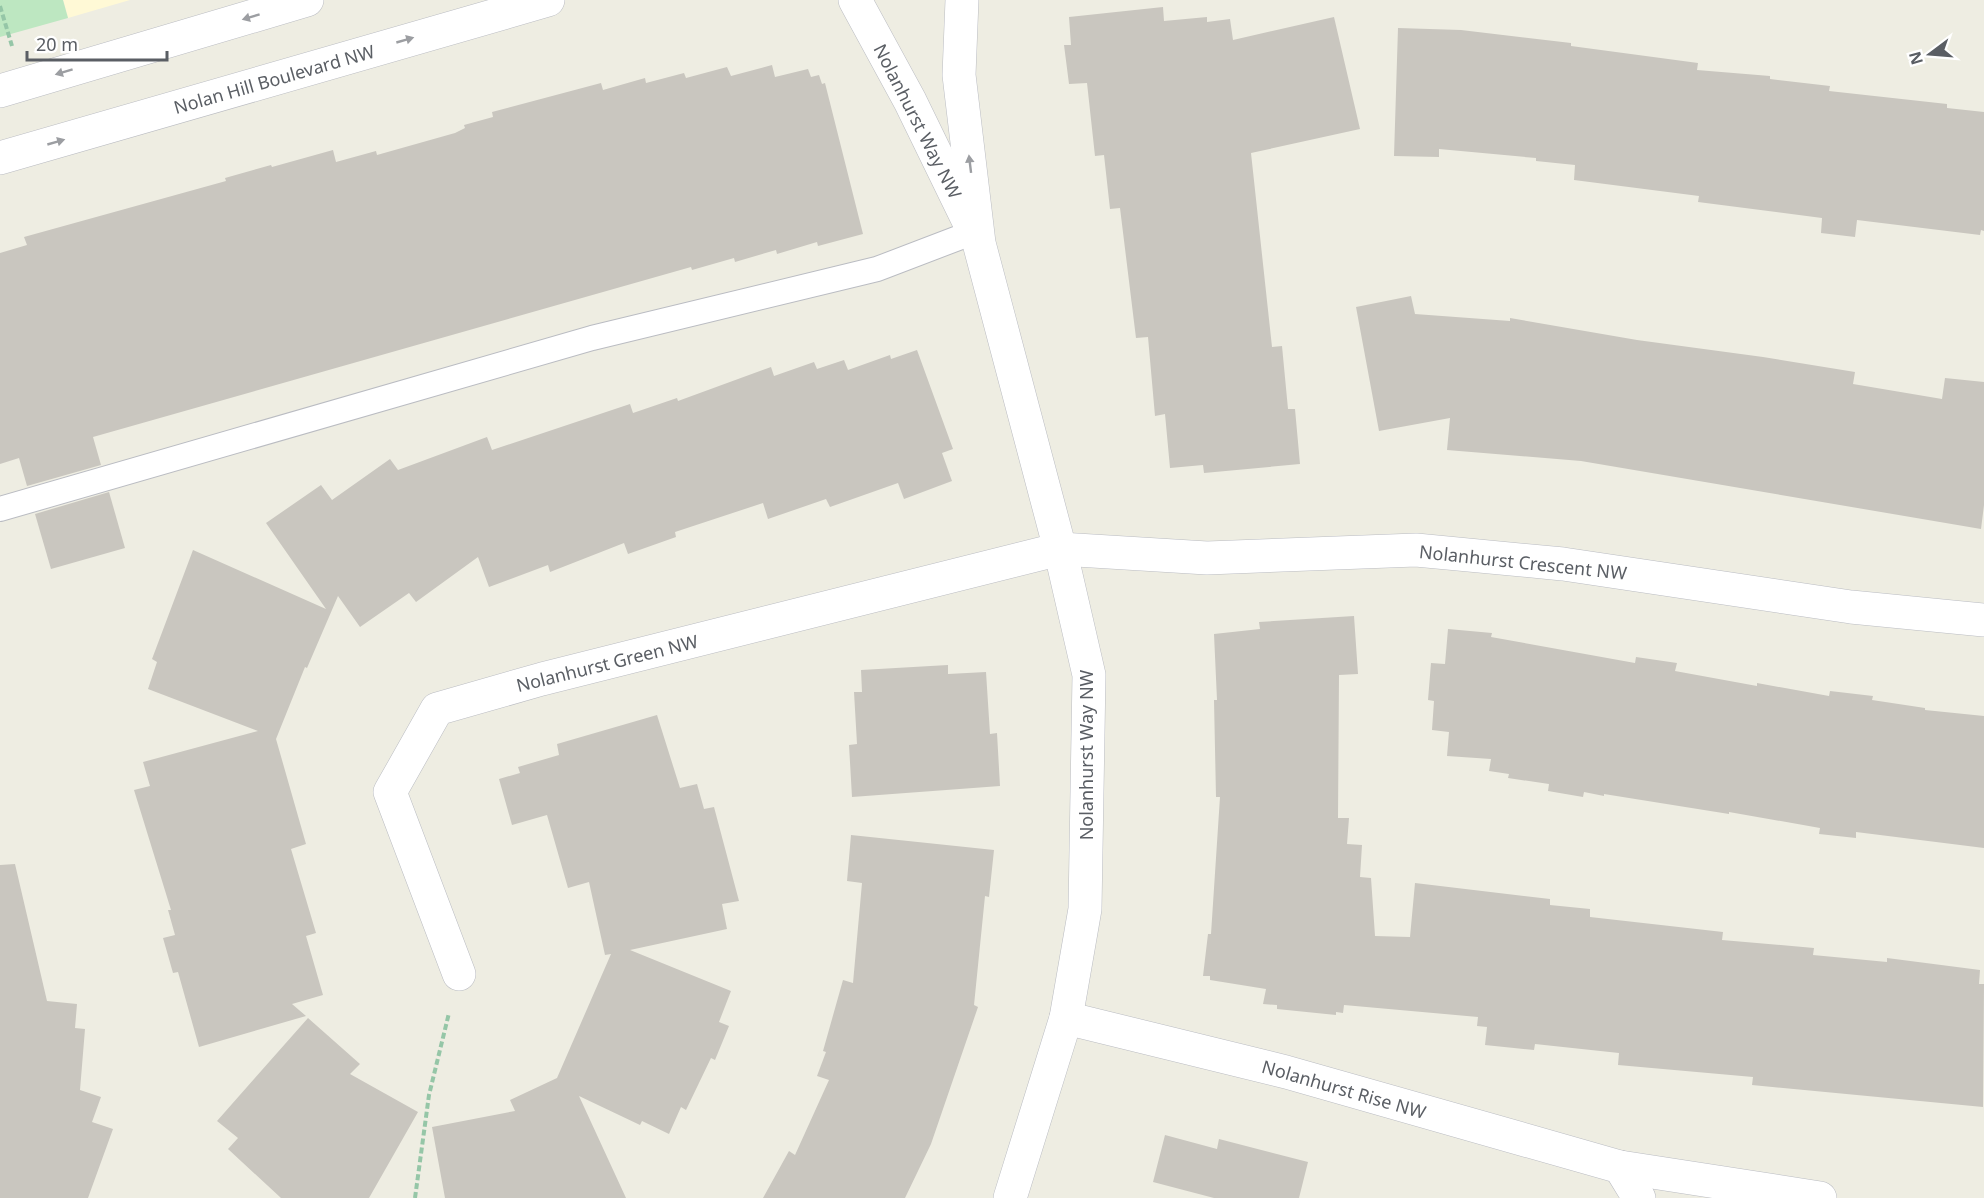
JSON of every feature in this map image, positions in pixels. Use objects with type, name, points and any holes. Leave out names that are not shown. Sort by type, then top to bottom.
[{"type":"street","points":[[0,91],[307,0]]},
{"type":"street","name":"Nolan Hill Boulevard NW","points":[[0,158],[548,0]]},
{"type":"street","name":"Nolanhurst Way NW","points":[[855,0],[910,101],[976,238]]},
{"type":"street","name":"Nolanhurst Way NW","points":[[962,0],[959,75],[976,238],[1060,549],[1089,675],[1085,909],[1066,1018],[1010,1198]]},
{"type":"street","name":"Nolanhurst Crescent NW","points":[[1060,549],[1207,558],[1416,550],[1563,564],[1851,607],[1984,620]]},
{"type":"street","name":"Nolanhurst Green NW","points":[[459,974],[390,792],[437,709],[542,679],[1060,549]]},
{"type":"street","name":"Nolanhurst Rise NW","points":[[1066,1018],[1286,1072],[1620,1167],[1820,1198]]},
{"type":"street","points":[[1620,1167],[1639,1198]]},
{"type":"lane","points":[[0,509],[592,338],[877,268],[976,238]]},
{"type":"path","points":[[415,1198],[429,1095],[459,974]]},
{"type":"shaded area","points":[[63,0],[130,0],[68,18]]},
{"type":"green space","points":[[0,0],[63,0],[68,18],[0,37]]},
{"type":"building","points":[[1163,7],[1164,21],[1207,17],[1207,22],[1230,19],[1233,40],[1334,17],[1360,129],[1251,153],[1272,347],[1282,346],[1288,409],[1295,409],[1300,464],[1204,473],[1203,465],[1170,468],[1165,414],[1155,416],[1148,337],[1136,338],[1120,208],[1110,209],[1104,155],[1095,156],[1087,83],[1069,84],[1064,45],[1071,45],[1069,17]]},
{"type":"building","points":[[1398,28],[1461,30],[1571,43],[1571,46],[1698,63],[1697,70],[1770,76],[1770,79],[1830,86],[1829,91],[1947,104],[1947,108],[1984,112],[1984,231],[1981,230],[1980,235],[1857,220],[1855,237],[1821,233],[1822,218],[1698,202],[1699,196],[1574,180],[1575,165],[1536,161],[1536,158],[1439,149],[1439,157],[1394,156]]},
{"type":"building","points":[[772,65],[775,77],[808,69],[811,77],[819,75],[822,84],[825,83],[863,234],[818,246],[817,242],[777,254],[776,250],[735,262],[734,258],[692,270],[691,267],[93,437],[101,465],[27,486],[19,458],[0,464],[0,253],[27,245],[24,237],[226,181],[225,178],[271,165],[272,167],[333,150],[336,162],[376,151],[377,155],[455,133],[465,128],[464,125],[493,117],[492,112],[601,83],[603,90],[645,78],[646,83],[684,73],[686,78],[727,67],[731,76]]},
{"type":"building","points":[[1411,296],[1415,314],[1510,321],[1510,318],[1637,340],[1763,357],[1855,372],[1853,384],[1942,399],[1945,378],[1984,382],[1984,505],[1981,529],[1581,461],[1447,450],[1450,418],[1379,431],[1356,307]]},
{"type":"building","points":[[917,350],[953,449],[942,453],[952,481],[904,499],[898,483],[830,507],[826,499],[768,519],[763,503],[675,532],[676,537],[628,554],[624,543],[550,572],[548,565],[489,587],[478,557],[416,602],[409,593],[360,627],[338,596],[307,668],[305,667],[276,739],[306,844],[291,849],[316,933],[306,936],[323,995],[292,1004],[306,1016],[199,1047],[178,972],[173,973],[163,938],[175,935],[168,910],[171,910],[134,790],[150,786],[143,762],[258,731],[148,689],[157,662],[152,659],[193,550],[326,609],[266,523],[321,485],[332,500],[390,459],[398,470],[487,437],[492,450],[630,404],[633,413],[677,398],[678,401],[771,367],[774,376],[814,362],[817,369],[844,360],[848,370],[890,355],[891,359]]},
{"type":"building","points":[[109,492],[125,548],[51,569],[35,514]]},
{"type":"building","points":[[1354,616],[1358,674],[1339,675],[1338,818],[1349,818],[1347,844],[1362,845],[1360,877],[1371,878],[1375,936],[1410,937],[1415,883],[1550,899],[1550,905],[1590,909],[1590,917],[1723,932],[1722,940],[1814,948],[1813,955],[1887,962],[1887,958],[1980,970],[1979,984],[1984,984],[1983,1107],[1752,1085],[1753,1077],[1618,1065],[1619,1053],[1535,1044],[1534,1050],[1485,1045],[1487,1027],[1477,1026],[1478,1017],[1344,1005],[1343,1013],[1336,1012],[1336,1015],[1277,1009],[1277,1005],[1263,1004],[1266,989],[1210,980],[1210,976],[1203,976],[1208,934],[1211,934],[1220,797],[1216,797],[1214,700],[1217,700],[1214,634],[1260,629],[1259,622]]},
{"type":"building","points":[[1448,629],[1492,633],[1491,637],[1635,663],[1636,657],[1677,663],[1675,671],[1757,686],[1757,683],[1829,696],[1830,691],[1873,696],[1872,700],[1925,708],[1925,710],[1984,716],[1984,848],[1856,832],[1856,838],[1819,834],[1820,828],[1729,812],[1729,814],[1604,794],[1604,796],[1584,792],[1583,797],[1548,791],[1549,784],[1508,778],[1509,774],[1489,771],[1491,759],[1447,756],[1449,732],[1432,730],[1434,701],[1428,700],[1431,663],[1445,664]]},
{"type":"building","points":[[948,665],[948,674],[986,672],[990,734],[997,733],[1000,786],[852,797],[849,745],[857,744],[854,692],[862,692],[861,670]]},
{"type":"building","points":[[657,715],[680,788],[697,784],[704,809],[714,807],[739,901],[722,904],[727,929],[630,950],[731,991],[719,1022],[729,1026],[715,1060],[711,1058],[686,1110],[681,1107],[669,1134],[642,1121],[640,1125],[579,1096],[626,1198],[445,1198],[432,1127],[515,1111],[510,1100],[557,1078],[611,954],[605,955],[589,882],[568,888],[547,815],[512,825],[499,779],[520,773],[518,767],[559,755],[557,744]]},
{"type":"building","points":[[851,835],[994,850],[989,897],[985,896],[974,1005],[978,1007],[931,1144],[905,1198],[763,1198],[789,1151],[795,1155],[829,1080],[817,1076],[826,1052],[823,1051],[843,980],[853,983],[862,883],[847,881]]},
{"type":"building","points":[[15,864],[47,1001],[77,1004],[75,1028],[85,1029],[80,1090],[101,1097],[92,1122],[113,1129],[88,1198],[0,1198],[0,865]]},
{"type":"building","points":[[308,1018],[360,1064],[350,1074],[418,1112],[369,1198],[281,1198],[228,1149],[238,1138],[217,1121]]},
{"type":"building","points":[[1165,1135],[1217,1149],[1219,1139],[1308,1162],[1299,1198],[1214,1198],[1153,1182]]}]
